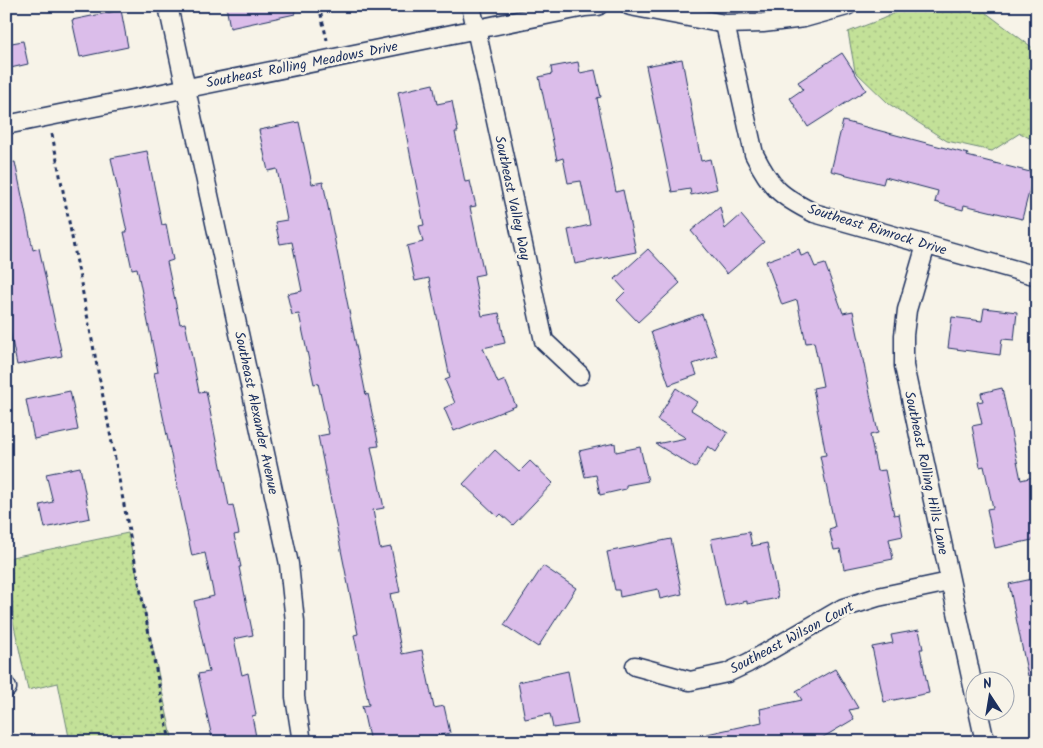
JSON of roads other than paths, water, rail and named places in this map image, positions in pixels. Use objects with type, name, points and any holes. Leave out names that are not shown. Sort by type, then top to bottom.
[{"type":"street","name":"Southeast Alexander Avenue","points":[[168,6],[289,564],[295,622],[295,698],[302,742]]},
{"type":"street","name":"Southeast Valley Way","points":[[470,6],[544,341],[580,375]]},
{"type":"street","name":"Southeast Rolling Meadows Drive","points":[[6,125],[333,60],[585,7],[598,6]]},
{"type":"street","points":[[630,6],[725,24],[763,23],[804,18],[848,6]]},
{"type":"street","name":"Southeast Rimrock Drive","points":[[725,24],[754,154],[763,173],[774,188],[788,200],[814,213],[1037,276]]},
{"type":"street","name":"Southeast Rolling Hills Lane","points":[[926,245],[907,310],[904,335],[904,366],[969,670]]},
{"type":"street","name":"Southeast Wilson Court","points":[[635,666],[690,681],[727,673],[748,664],[844,608],[878,597],[949,582]]},
{"type":"street","points":[[980,720],[985,742]]}]
